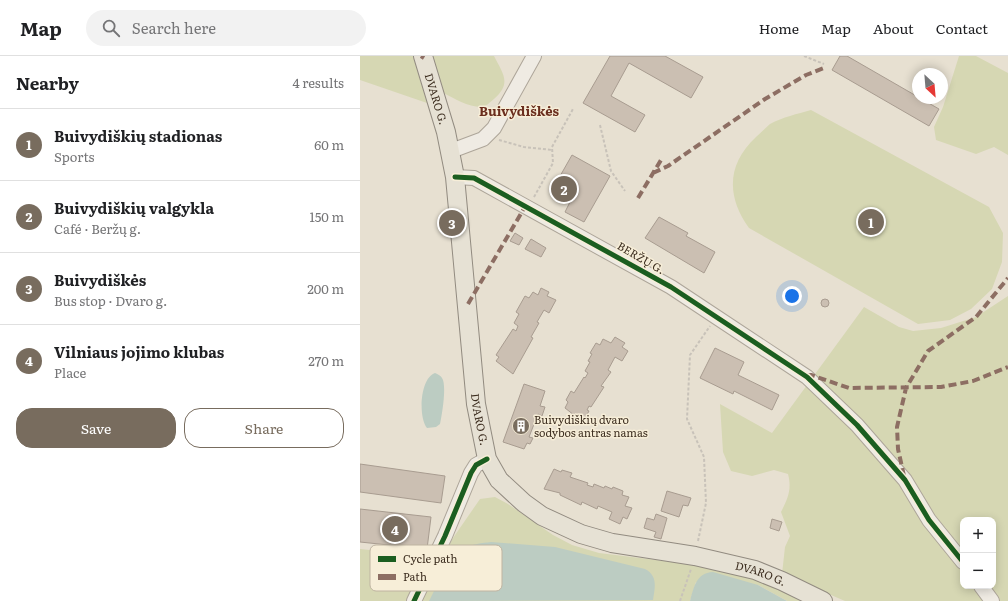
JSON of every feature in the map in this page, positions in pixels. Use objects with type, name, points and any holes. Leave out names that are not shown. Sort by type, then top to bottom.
[{"type":"main road","name":"DVARO G.","points":[[423,56],[451,151],[455,177],[476,404],[487,459],[492,469],[510,491],[542,516],[581,534],[612,542],[695,556],[755,570],[824,601]]},
{"type":"street","points":[[451,151],[483,139],[494,128],[534,56]]},
{"type":"street","name":"BERŽŲ G.","points":[[455,177],[474,178],[671,286],[807,377],[856,425],[905,480],[929,520],[960,558]]},
{"type":"street","points":[[441,545],[471,473],[476,465],[487,459]]},
{"type":"street","points":[[983,589],[992,601]]},
{"type":"street","points":[[414,601],[419,591]]},
{"type":"path","points":[[804,56],[824,64]]},
{"type":"path","points":[[528,207],[553,163],[552,147],[573,109]]},
{"type":"path","points":[[600,125],[610,171],[626,191]]},
{"type":"path","points":[[487,134],[514,145],[552,150]]},
{"type":"path","points":[[680,601],[695,556],[706,503],[704,457],[687,419],[690,356],[716,317]]},
{"type":"green space","points":[[360,56],[413,56],[427,103],[360,80]]},
{"type":"green space","points":[[431,56],[494,56],[503,73],[503,88],[494,99],[483,107],[471,106],[461,102],[443,93]]},
{"type":"green space","points":[[959,56],[976,56],[1008,73],[1008,155],[994,147],[976,154],[936,140],[934,127],[944,104],[948,104],[948,91]]},
{"type":"green space","points":[[811,110],[989,207],[1003,233],[1002,262],[992,289],[971,309],[950,320],[918,324],[749,228],[736,204],[733,192],[735,169],[739,158],[746,147],[770,124]]},
{"type":"green space","points":[[1008,296],[1008,601],[845,601],[782,574],[785,547],[790,536],[781,512],[789,493],[790,484],[788,474],[774,470],[752,476],[731,471],[723,452],[720,404],[772,433],[864,307],[899,327],[913,331],[941,328],[976,317]]},
{"type":"green space","points":[[495,497],[508,504],[553,535],[572,545],[599,553],[722,568],[763,580],[805,601],[787,601],[758,585],[696,582],[690,601],[421,601],[426,591],[502,591],[502,545],[449,545],[480,499]]},
{"type":"green space","points":[[360,549],[370,550],[370,591],[412,591],[407,601],[360,601]]},
{"type":"shaded area","points":[[435,373],[442,378],[443,382],[443,407],[440,424],[436,427],[427,428],[422,415],[422,398],[426,382],[430,376]]},
{"type":"shaded area","points":[[491,542],[555,547],[645,569],[654,578],[655,586],[653,600],[429,601],[434,591],[502,591],[502,545],[474,545]]},
{"type":"shaded area","points":[[713,572],[758,585],[787,601],[690,601],[699,578],[707,573]]},
{"type":"building","points":[[610,56],[665,56],[703,77],[691,98],[629,63],[611,96],[645,115],[635,132],[583,103]]},
{"type":"building","points":[[840,56],[847,56],[912,93],[912,104],[930,104],[939,109],[929,126],[832,70]]},
{"type":"building","points":[[572,155],[610,176],[584,222],[565,212],[570,202],[551,192]]},
{"type":"building","points":[[659,217],[688,233],[686,236],[715,252],[704,273],[645,238]]},
{"type":"building","points":[[515,233],[523,238],[519,245],[510,241]]},
{"type":"building","points":[[531,239],[546,248],[541,257],[525,249]]},
{"type":"building","points":[[541,288],[549,292],[547,296],[556,300],[549,313],[544,310],[537,322],[539,323],[531,337],[533,338],[513,374],[496,361],[499,357],[496,355],[513,329],[516,331],[518,326],[514,323],[519,314],[516,312],[525,296],[529,298],[533,292],[538,295]]},
{"type":"building","points":[[823,299],[827,299],[829,303],[827,307],[823,307],[821,305],[821,301]]},
{"type":"building","points":[[615,337],[625,343],[622,347],[628,351],[622,361],[615,357],[608,370],[611,372],[601,386],[604,387],[591,407],[589,406],[587,410],[589,411],[583,422],[565,408],[568,402],[566,400],[571,391],[574,393],[588,373],[585,371],[590,362],[588,361],[592,354],[590,353],[596,343],[600,345],[603,339],[611,343]]},
{"type":"building","points":[[715,348],[744,362],[738,375],[779,395],[772,410],[734,391],[733,394],[700,378]]},
{"type":"building","name":"Buivydiškių dvaro sodybos antras namas","points":[[524,384],[545,391],[540,406],[545,407],[542,416],[538,414],[529,437],[533,438],[530,444],[527,443],[524,449],[503,442]]},
{"type":"building","points":[[360,464],[445,476],[441,503],[360,492]]},
{"type":"building","points":[[554,469],[561,472],[562,470],[572,473],[570,477],[588,483],[587,485],[593,487],[594,484],[604,488],[605,486],[612,489],[613,487],[623,491],[622,495],[629,497],[625,506],[632,508],[627,519],[623,517],[620,524],[609,519],[612,512],[598,506],[597,509],[582,502],[581,505],[560,495],[560,493],[544,489]]},
{"type":"building","points":[[667,491],[691,498],[688,506],[683,505],[679,517],[661,511]]},
{"type":"building","points":[[360,509],[431,517],[428,545],[389,545],[360,542]]},
{"type":"building","points":[[656,514],[667,518],[661,539],[654,537],[656,532],[644,528],[647,518],[654,520]]},
{"type":"building","points":[[772,519],[782,522],[779,531],[770,528]]},
{"type":"marked path","points":[[653,173],[668,166],[765,99],[806,75],[824,68]]},
{"type":"marked path","points":[[638,198],[661,160]]},
{"type":"marked path","points":[[468,304],[526,205]]},
{"type":"marked path","points":[[904,476],[898,449],[897,427],[906,388],[928,351],[976,317],[1008,278]]},
{"type":"marked path","points":[[807,376],[811,375],[849,388],[941,387],[973,381],[1008,367]]},
{"type":"cycle path","points":[[455,177],[474,178],[671,287],[807,377],[857,425],[905,480],[929,520],[960,558]]},
{"type":"cycle path","points":[[441,545],[471,473],[476,465],[487,459]]},
{"type":"cycle path","points":[[414,601],[419,591]]},
{"type":"place","name":"Buivydiškių valgykla","points":[[564,189]]},
{"type":"place","name":"Buivydiškių stadionas","points":[[871,222]]},
{"type":"place","name":"Buivydiškės","points":[[452,223]]},
{"type":"place","name":"Buivydiškių dvaro sodybos antras namas","points":[[521,426]]},
{"type":"place","name":"Vilniaus jojimo klubas","points":[[395,529]]},
{"type":"district","name":"Buivydiškės","points":[[519,111]]}]
